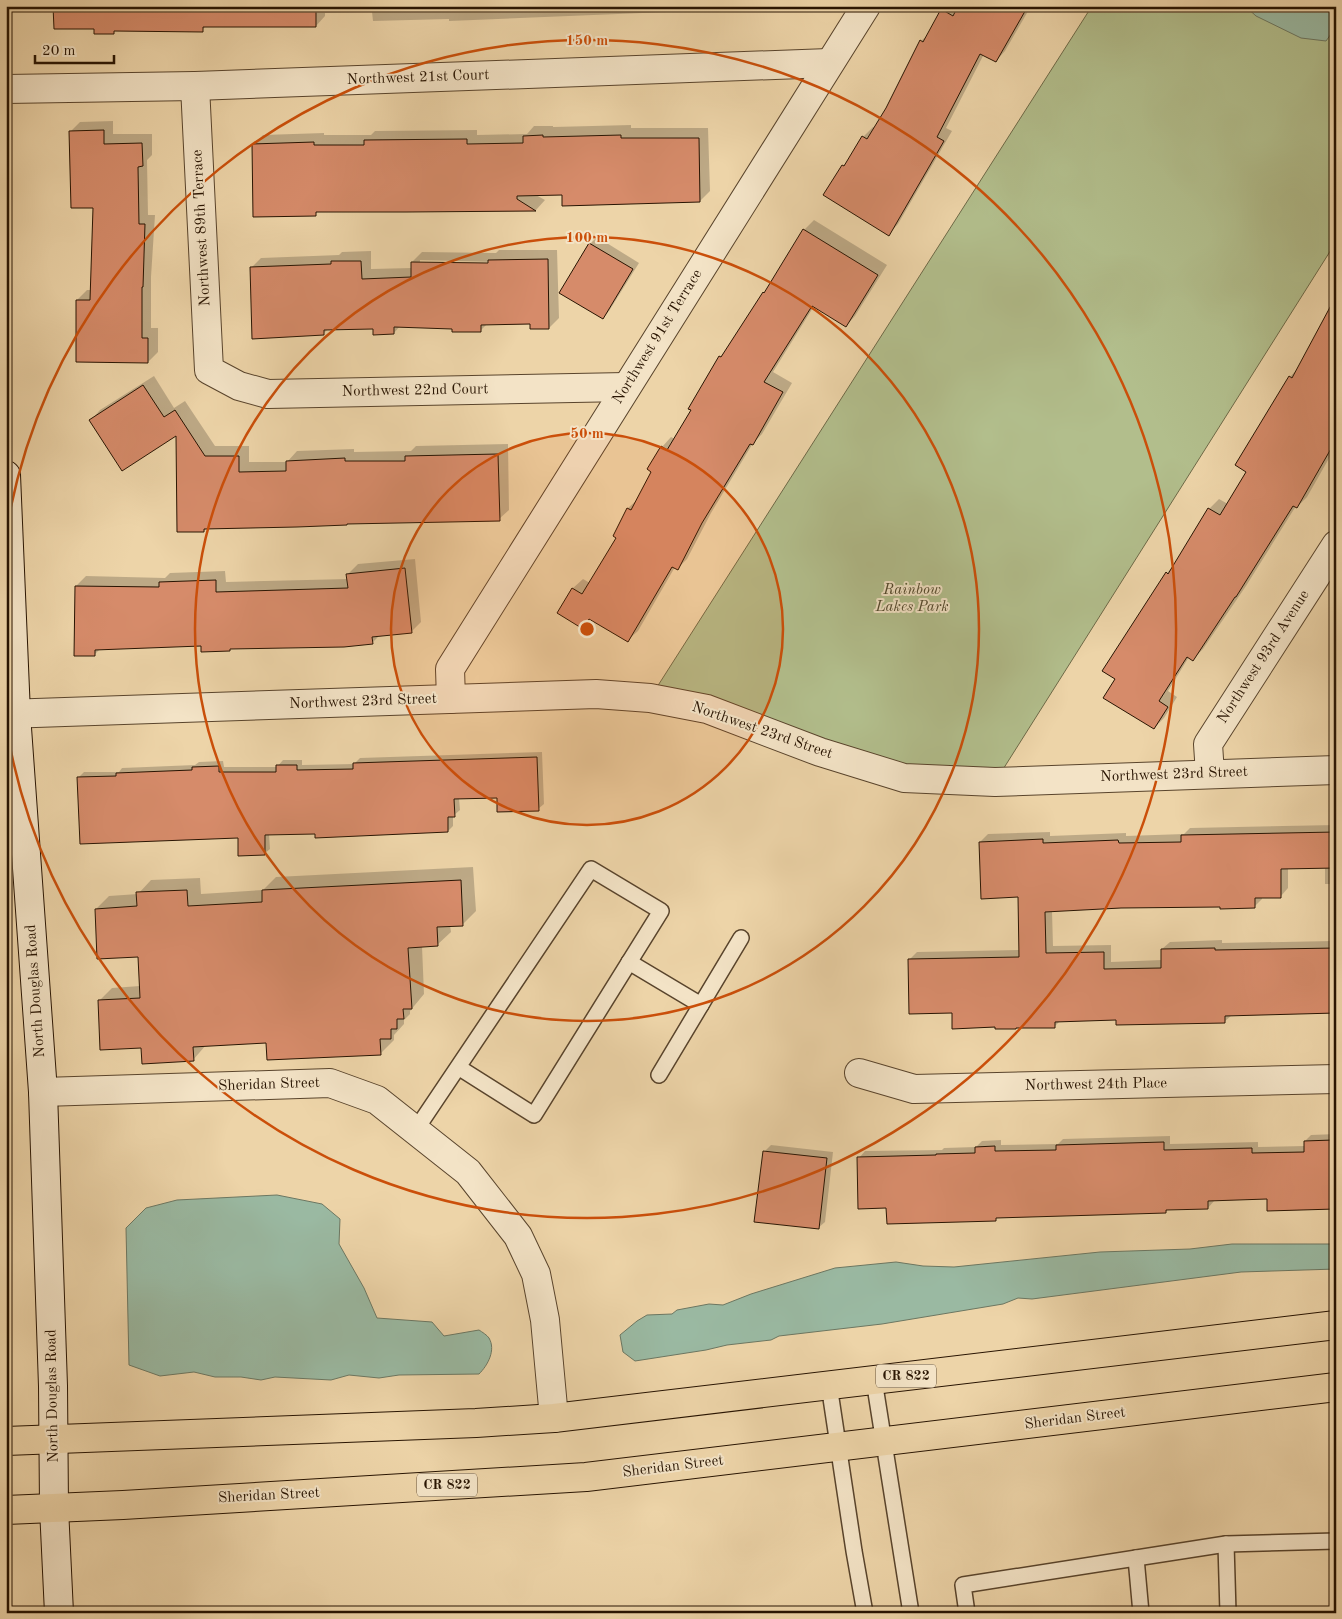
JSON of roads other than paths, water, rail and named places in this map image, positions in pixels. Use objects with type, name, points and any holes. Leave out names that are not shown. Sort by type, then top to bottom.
[{"type":"main road","name":"CR 822","points":[[6,1441],[476,1423],[554,1418],[1336,1325]]},
{"type":"main road","name":"Sheridan Street","points":[[6,1510],[586,1477],[1336,1387]]},
{"type":"street","name":"Northwest 91st Terrace","points":[[451,699],[450,669],[866,6]]},
{"type":"street","name":"Northwest 21st Court","points":[[6,89],[195,86],[829,63]]},
{"type":"street","name":"Northwest 89th Terrace","points":[[195,86],[209,370]]},
{"type":"street","name":"Northwest 22nd Court","points":[[209,370],[239,386],[268,394],[626,387]]},
{"type":"street","name":"North Douglas Road","points":[[6,475],[11,714],[43,1092],[54,1439],[54,1508],[59,1613]]},
{"type":"street","name":"Northwest 93rd Avenue","points":[[1210,774],[1208,744],[1336,545]]},
{"type":"street","name":"Northwest 23rd Street","points":[[11,714],[596,694],[650,698],[707,709],[820,752],[904,778],[995,782],[1336,770]]},
{"type":"street","name":"Northwest 24th Place","points":[[859,1073],[914,1089],[1336,1079]]},
{"type":"street","name":"Sheridan Street","points":[[43,1092],[330,1083],[376,1100],[468,1172],[518,1236],[536,1274],[543,1311],[554,1418]]},
{"type":"lane","points":[[415,1131],[591,869],[661,911],[534,1115],[458,1067]]},
{"type":"lane","points":[[659,1075],[741,938]]},
{"type":"lane","points":[[629,962],[701,1006]]},
{"type":"lane","points":[[874,1380],[911,1613]]},
{"type":"lane","points":[[829,1386],[865,1613]]},
{"type":"lane","points":[[966,1613],[963,1586],[1226,1544],[1336,1541]]},
{"type":"lane","points":[[1226,1544],[1228,1613]]},
{"type":"lane","points":[[1136,1558],[1141,1613]]},
{"type":"park label","name":"Rainbow Lakes Park","points":[[912,598]]}]
